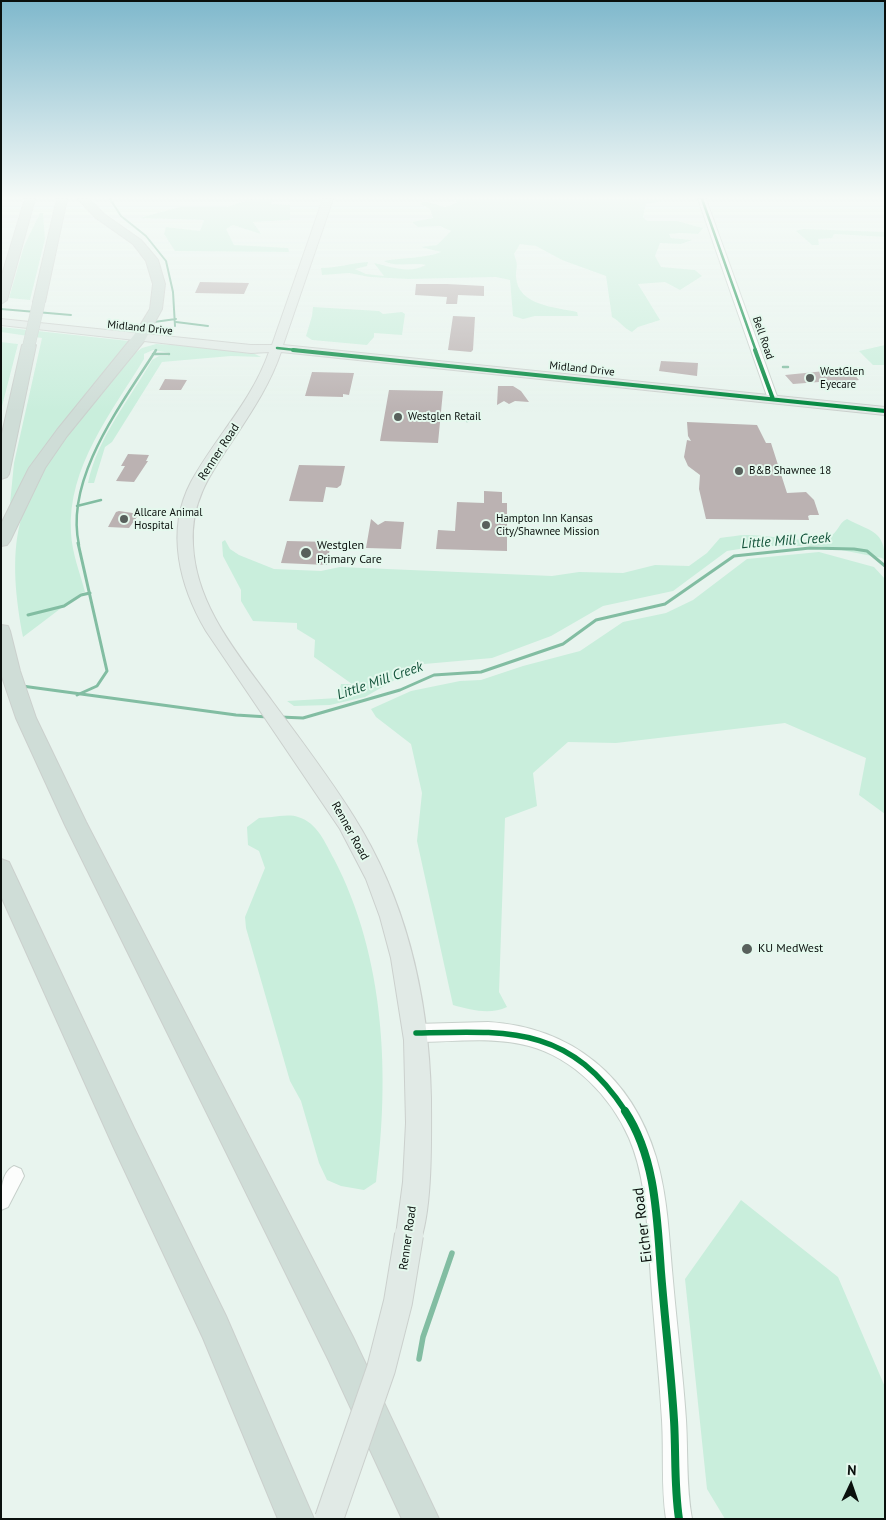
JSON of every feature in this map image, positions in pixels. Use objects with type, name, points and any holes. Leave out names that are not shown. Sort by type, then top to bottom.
[{"type":"highway","points":[[2,299],[10,270]]},
{"type":"highway","points":[[1,474],[46,270]]},
{"type":"highway","points":[[1,541],[28,484],[48,451],[143,333],[156,309],[159,290],[156,270]]},
{"type":"highway","points":[[1,631],[10,671],[26,718],[76,825],[341,1349],[421,1519]]},
{"type":"highway","points":[[1,869],[124,1138],[214,1327],[296,1519]]},
{"type":"main road","name":"Renner Road","points":[[304,270],[268,372],[254,399],[196,487],[187,522],[185,545],[187,564],[200,606],[243,672],[340,811],[359,844],[378,884],[394,930],[405,973],[416,1034],[417,1165],[409,1235],[398,1302],[381,1369],[328,1519]]},
{"type":"main road","name":"Midland Drive","points":[[1,314],[251,349],[277,348],[885,411]]},
{"type":"main road","name":"Midland Drive","points":[[1,322],[143,333]]},
{"type":"street","name":"Bell Road","points":[[727,270],[773,399]]},
{"type":"street","name":"Eicher Road","points":[[416,1034],[498,1032],[516,1034],[551,1044],[570,1054],[586,1066],[604,1083],[622,1105],[636,1131],[646,1157],[656,1215],[675,1437],[679,1519]]},
{"type":"street","points":[[1,1200],[14,1176]]},
{"type":"green space","points":[[17,270],[37,270],[30,300],[9,298]]},
{"type":"green space","points":[[321,270],[357,270],[366,274],[384,276],[379,270],[517,270],[518,287],[531,300],[539,304],[577,312],[578,316],[535,316],[523,319],[513,316],[510,280],[496,277],[408,279],[370,277],[349,273],[322,275]]},
{"type":"green space","points":[[589,270],[694,270],[702,276],[680,290],[665,282],[638,284],[660,320],[638,327],[632,332],[612,317],[606,276]]},
{"type":"green space","points":[[313,307],[379,311],[383,314],[402,312],[405,314],[402,335],[374,333],[374,337],[367,345],[312,340],[306,336]]},
{"type":"green space","points":[[1,327],[129,341],[30,466],[10,504],[14,463],[42,338],[1,332]]},
{"type":"green space","points":[[1,342],[18,344],[1,410]]},
{"type":"green space","points":[[156,344],[253,353],[261,357],[231,356],[162,362],[112,442],[105,447],[94,483],[88,483],[92,466],[106,435],[152,360],[159,356],[168,356],[170,353],[153,350],[144,354],[144,359],[94,441],[76,485],[71,533],[85,592],[81,593],[23,637],[18,609],[15,565],[17,537],[28,499],[53,453],[84,411],[135,353],[142,348]]},
{"type":"green space","points":[[885,345],[885,365],[873,365],[859,351]]},
{"type":"green space","points":[[847,519],[875,533],[882,543],[885,561],[882,558],[821,546],[758,546],[727,551],[673,591],[603,606],[551,636],[492,658],[413,665],[412,670],[365,697],[330,705],[294,706],[287,701],[338,698],[341,684],[352,684],[314,657],[315,640],[297,629],[297,623],[253,621],[241,601],[241,590],[223,556],[222,542],[225,540],[230,549],[239,555],[274,569],[321,571],[340,567],[552,576],[579,572],[623,573],[655,565],[689,566],[707,553],[720,538],[757,535],[808,540],[818,539],[831,536]]},
{"type":"green space","points":[[819,552],[874,567],[885,579],[885,814],[859,795],[866,758],[785,723],[616,743],[568,742],[533,773],[537,806],[505,818],[499,992],[507,1007],[487,1011],[453,1005],[417,841],[422,793],[411,744],[376,717],[371,709],[411,691],[460,681],[481,680],[523,666],[580,651],[623,622],[666,613],[693,600],[747,559]]},
{"type":"green space","points":[[289,815],[298,817],[311,824],[324,840],[334,859],[351,897],[364,936],[373,976],[379,1017],[383,1100],[376,1182],[364,1190],[341,1186],[327,1180],[319,1163],[301,1101],[290,1081],[246,928],[245,917],[265,868],[259,851],[248,845],[247,827],[259,818]]},
{"type":"green space","points":[[741,1200],[838,1277],[885,1387],[885,1519],[725,1519],[707,1489],[685,1279]]},
{"type":"building","points":[[200,282],[249,283],[244,294],[195,293]]},
{"type":"building","points":[[416,284],[484,286],[484,296],[458,295],[457,304],[446,304],[447,297],[415,295]]},
{"type":"building","points":[[453,316],[475,317],[473,350],[471,352],[448,350]]},
{"type":"building","points":[[661,361],[698,363],[697,376],[659,371]]},
{"type":"building","name":"WestGlen Eyecare","points":[[825,371],[828,374],[851,371],[859,380],[822,385],[819,382],[793,384],[785,375]]},
{"type":"building","points":[[312,372],[354,373],[349,395],[343,394],[343,397],[305,396]]},
{"type":"building","points":[[165,379],[187,380],[181,390],[159,390]]},
{"type":"building","points":[[498,386],[513,386],[521,391],[529,402],[515,401],[509,404],[504,401],[497,405]]},
{"type":"building","name":"Westglen Retail","points":[[389,390],[443,391],[438,443],[380,441]]},
{"type":"building","name":"B&B Shawnee 18","points":[[687,422],[757,425],[766,443],[771,443],[787,493],[806,492],[814,500],[819,515],[808,516],[809,520],[706,519],[699,489],[700,475],[688,466],[684,457],[687,440],[691,441],[688,436]]},
{"type":"building","points":[[128,454],[149,455],[146,461],[148,461],[134,482],[116,481],[125,466],[121,466]]},
{"type":"building","points":[[299,465],[345,466],[341,485],[337,488],[326,487],[323,502],[289,501]]},
{"type":"building","name":"Hampton Inn Kansas City/Shawnee Mission","points":[[484,491],[502,492],[502,503],[507,503],[507,551],[436,549],[438,530],[455,531],[457,502],[484,503]]},
{"type":"building","name":"Allcare Animal Hospital","points":[[116,512],[139,514],[129,528],[108,527]]},
{"type":"building","points":[[371,519],[378,525],[385,521],[404,522],[401,549],[366,548]]},
{"type":"building","name":"Westglen Primary Care","points":[[287,541],[331,542],[327,565],[281,563]]},
{"type":"waterway","points":[[168,270],[173,292],[175,319]]},
{"type":"waterway","points":[[1,309],[71,315]]},
{"type":"waterway","points":[[154,322],[175,319]]},
{"type":"waterway","points":[[175,319],[175,326]]},
{"type":"waterway","points":[[176,322],[208,326]]},
{"type":"waterway","points":[[153,354],[156,350]]},
{"type":"waterway","points":[[79,506],[88,468],[99,443],[153,354]]},
{"type":"waterway","points":[[153,354],[169,354]]},
{"type":"waterway","points":[[783,367],[788,367]]},
{"type":"waterway","points":[[79,506],[101,500]]},
{"type":"waterway","points":[[79,506],[77,520],[79,545]]},
{"type":"waterway","points":[[78,543],[89,593]]},
{"type":"waterway","name":"Little Mill Creek","points":[[280,717],[303,718],[400,690],[434,675],[481,672],[563,644],[596,620],[665,604],[734,556],[810,548],[854,549],[867,551],[885,566]]},
{"type":"waterway","points":[[28,615],[64,606],[81,595],[89,593]]},
{"type":"waterway","points":[[80,694],[97,686],[107,671],[89,593]]},
{"type":"waterway","name":"Little Mill Creek","points":[[22,686],[80,694]]},
{"type":"waterway","name":"Little Mill Creek","points":[[80,694],[236,715],[268,717]]},
{"type":"waterway","points":[[419,1359],[423,1337],[452,1253]]},
{"type":"cycle path","points":[[727,270],[773,399]]},
{"type":"cycle path","points":[[277,348],[885,411]]},
{"type":"cycle path","points":[[416,1033],[502,1032],[530,1037],[550,1044],[569,1054],[587,1067],[617,1098],[629,1117],[639,1136],[646,1157],[656,1208],[673,1404],[677,1510],[679,1519]]},
{"type":"place","name":"WestGlen Eyecare","points":[[810,378]]},
{"type":"place","name":"Westglen Retail","points":[[398,417]]},
{"type":"place","name":"B&B Shawnee 18","points":[[739,471]]},
{"type":"place","name":"Allcare Animal Hospital","points":[[124,519]]},
{"type":"place","name":"Hampton Inn Kansas City/Shawnee Mission","points":[[486,525]]},
{"type":"place","name":"Westglen Primary Care","points":[[306,553]]},
{"type":"place","name":"KU MedWest","points":[[747,949]]}]
